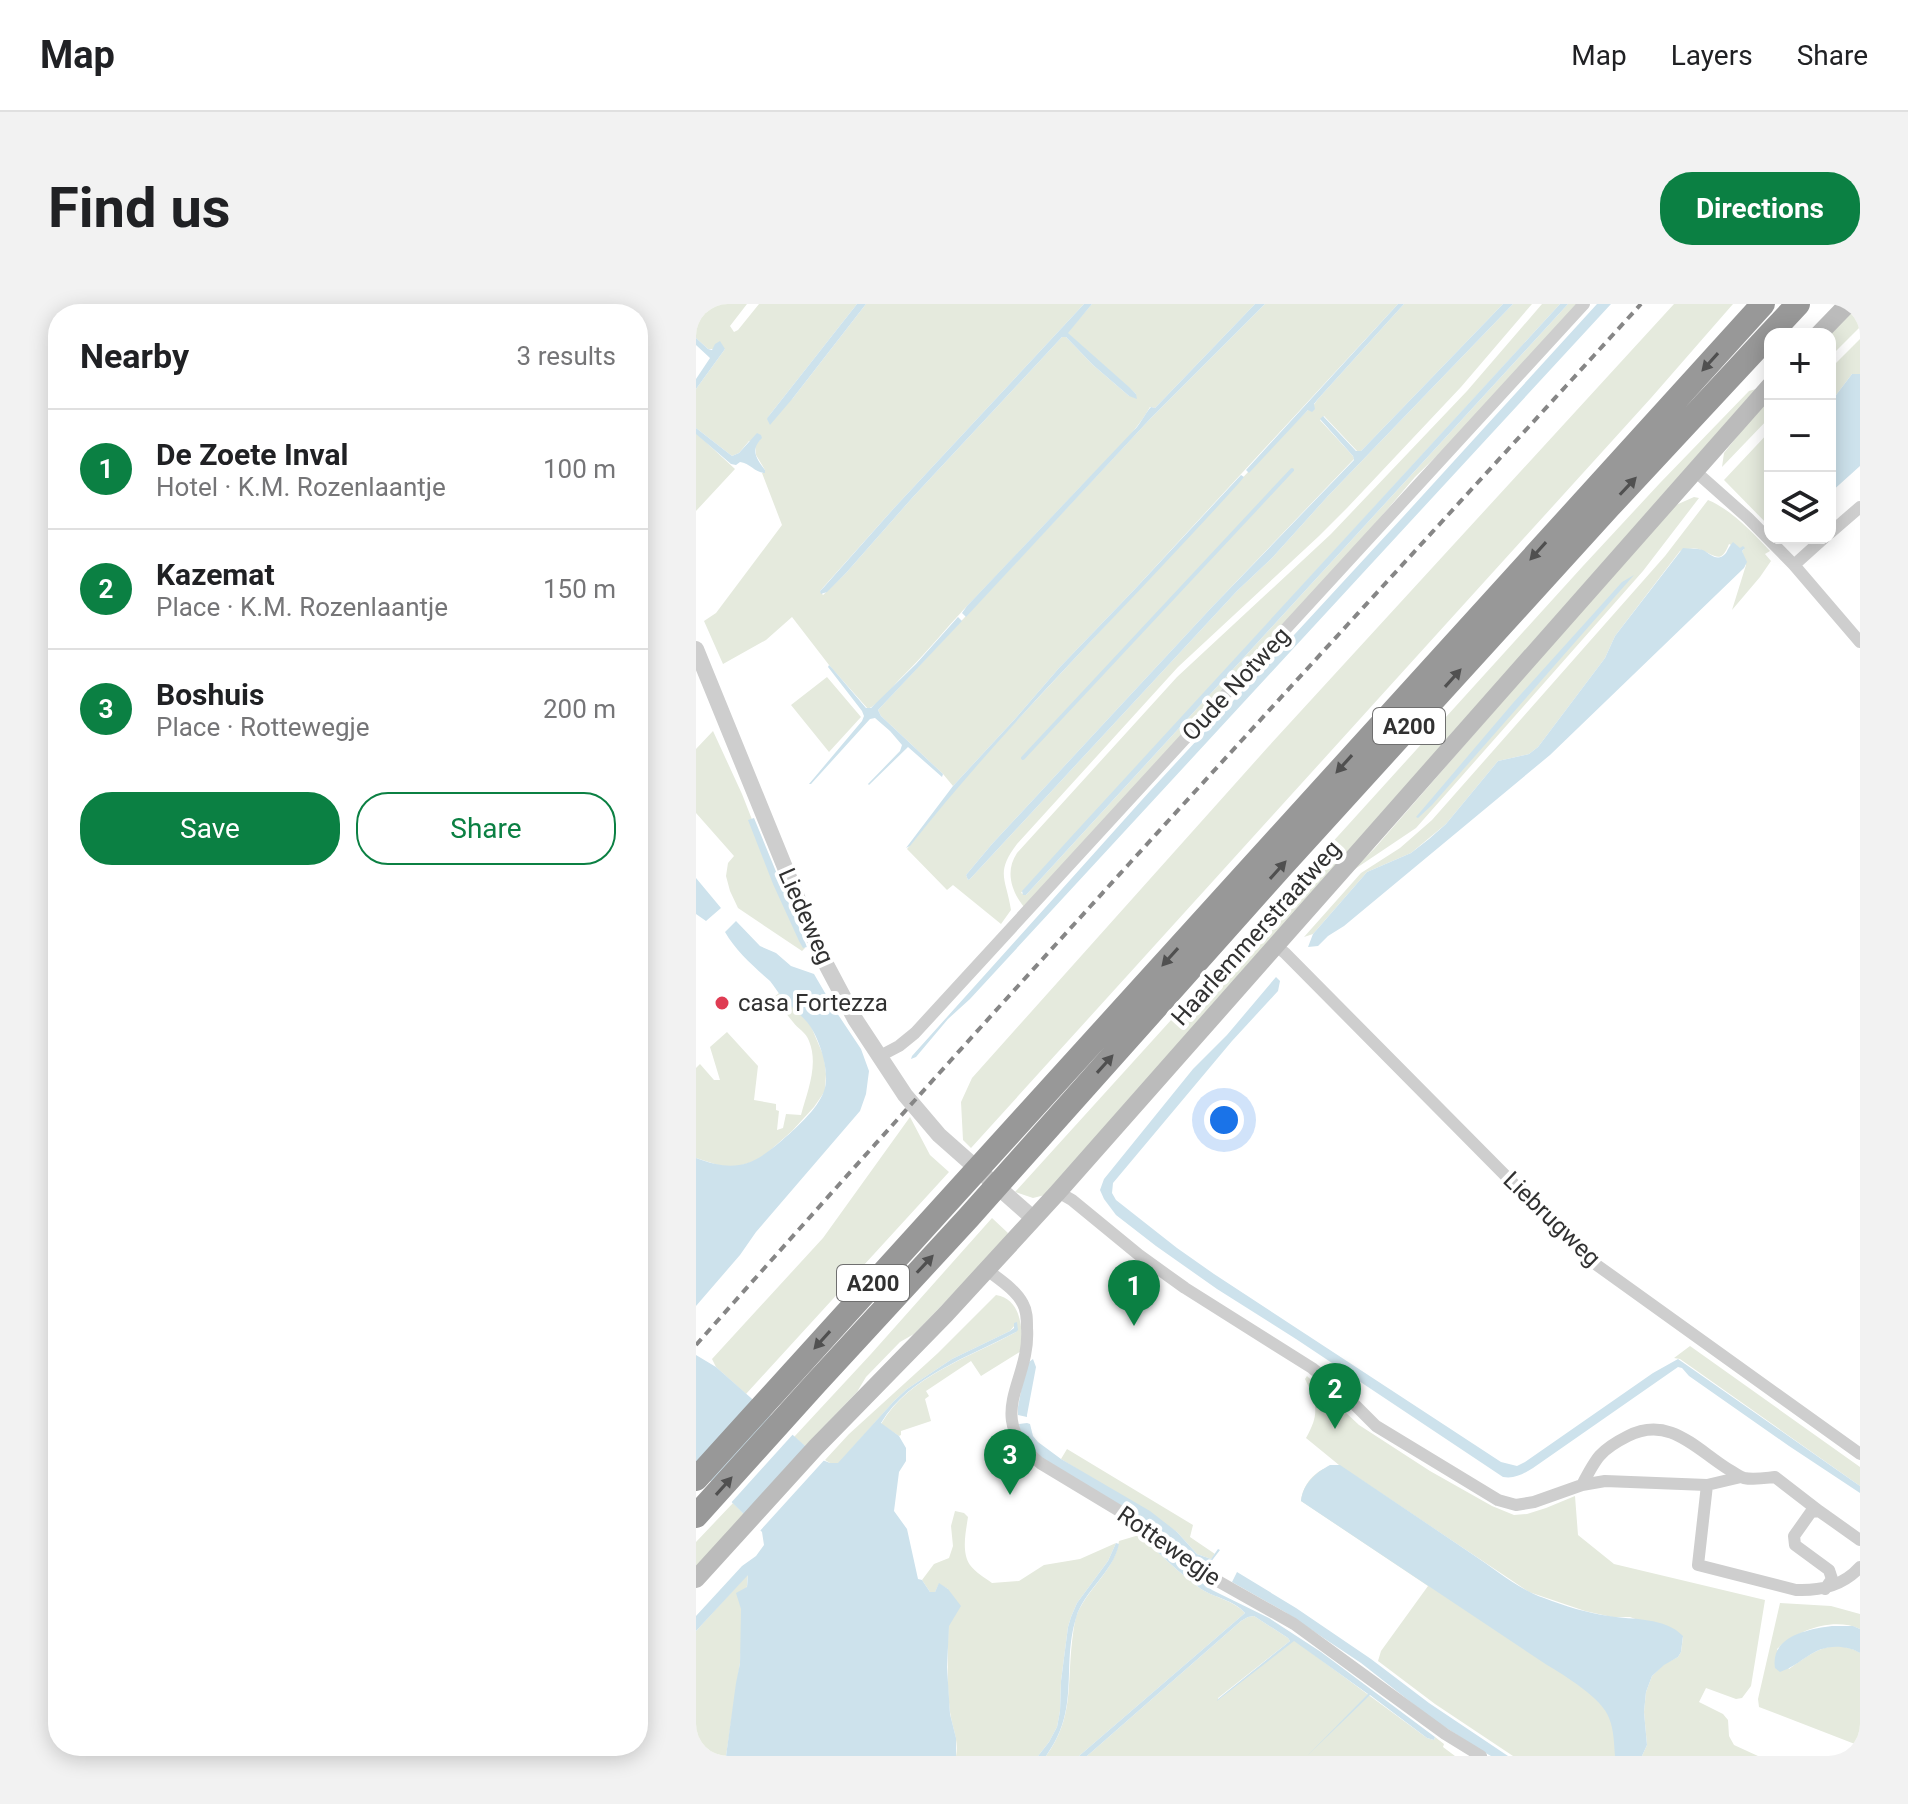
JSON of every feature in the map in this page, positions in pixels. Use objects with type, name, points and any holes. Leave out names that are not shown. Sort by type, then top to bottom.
[{"type":"highway","name":"A200","points":[[696,1516],[752,1455],[806,1375],[949,1200],[1763,304]]},
{"type":"highway","name":"A200","points":[[1776,328],[1798,304]]},
{"type":"highway","name":"A200","points":[[696,1479],[734,1437],[806,1375],[969,1217],[1283,865],[1764,340]]},
{"type":"main road","points":[[1825,328],[1848,304]]},
{"type":"main road","name":"Haarlemmerstraatweg","points":[[696,1579],[816,1447],[1034,1219],[1764,393]]},
{"type":"street","name":"Oude Notweg","points":[[880,1056],[915,1033],[1584,304]]},
{"type":"street","points":[[1695,471],[1748,518],[1794,565],[1860,642]]},
{"type":"street","points":[[1836,528],[1860,507]]},
{"type":"street","points":[[1794,565],[1817,544]]},
{"type":"street","name":"Liedeweg","points":[[696,649],[819,951],[855,1019],[905,1095],[939,1135],[1034,1219]]},
{"type":"street","name":"Liebrugweg","points":[[1276,946],[1587,1258],[1860,1454]]},
{"type":"street","points":[[1058,1192],[1185,1288],[1312,1368],[1376,1426],[1498,1500],[1516,1505],[1534,1502],[1582,1485],[1605,1481],[1707,1485],[1741,1477],[1775,1477],[1860,1540]]},
{"type":"street","name":"Rottewegje","points":[[987,1270],[1018,1295],[1026,1307],[1028,1340],[1011,1406],[1012,1425],[1028,1453],[1136,1521],[1200,1571],[1294,1624],[1445,1734],[1481,1756]]},
{"type":"street","points":[[1582,1485],[1596,1458],[1615,1443],[1636,1432],[1657,1429],[1680,1436],[1741,1477]]},
{"type":"street","points":[[1707,1485],[1698,1565],[1796,1590],[1825,1589],[1846,1580],[1860,1567]]},
{"type":"street","points":[[1819,1511],[1811,1512],[1794,1536],[1795,1545],[1829,1570],[1832,1579],[1825,1589]]},
{"type":"shaded area","points":[[696,304],[747,304],[730,326],[734,332],[759,304],[857,304],[768,417],[793,398],[866,304],[1084,304],[895,507],[820,591],[823,595],[1062,337],[1066,337],[1129,396],[1136,394],[1067,333],[1092,304],[1255,304],[1155,408],[1150,407],[1113,454],[885,696],[868,709],[792,617],[766,640],[723,664],[704,621],[716,613],[782,525],[762,473],[765,470],[756,455],[755,444],[760,440],[749,441],[732,456],[696,428],[696,389],[725,349],[708,349],[696,338]]},
{"type":"shaded area","points":[[1265,304],[1398,304],[953,786],[878,710],[1150,419]]},
{"type":"shaded area","points":[[1404,304],[1503,304],[1361,451],[1357,451],[1324,416],[1320,420],[1354,459],[992,844],[966,875],[968,880],[1237,591],[1513,304],[1532,304],[1461,387],[1347,508],[1178,667],[1017,844],[1004,869],[1011,910],[1001,924],[953,885],[947,890],[907,849],[995,744],[1275,443],[1310,410]]},
{"type":"shaded area","points":[[1542,304],[1560,304],[1021,893],[1026,895],[1568,304],[1577,304],[1453,440],[1415,477],[1362,539],[1024,907],[1011,881],[1011,867],[1017,853],[1177,677],[1331,534],[1467,391]]},
{"type":"shaded area","points":[[1674,304],[1733,304],[971,1148],[963,1140],[961,1102],[972,1078],[1268,747]]},
{"type":"shaded area","points":[[1860,304],[1860,327],[1836,351],[1836,329]]},
{"type":"shaded area","points":[[1860,339],[1860,374],[1852,374],[1836,395],[1836,363]]},
{"type":"shaded area","points":[[1756,389],[1045,1195],[1033,1198],[1015,1192],[1583,566],[1749,391]]},
{"type":"shaded area","points":[[1764,405],[1764,423],[1722,467],[1724,453]]},
{"type":"shaded area","points":[[696,433],[735,469],[696,511]]},
{"type":"shaded area","points":[[1764,437],[1764,521],[1724,480]]},
{"type":"shaded area","points":[[1694,497],[1699,498],[1643,571],[1416,828],[1349,873],[1374,849],[1657,524],[1676,505]]},
{"type":"shaded area","points":[[1708,500],[1749,529],[1770,551],[1765,554],[1771,561],[1732,610],[1746,565],[1743,547],[1740,549],[1729,544],[1717,557],[1696,549],[1680,551],[1615,636],[1605,658],[1538,747],[1529,754],[1498,761],[1446,824],[1411,853],[1367,872],[1313,934],[1304,937],[1361,873],[1400,848],[1432,820],[1665,556]]},
{"type":"shaded area","points":[[827,677],[861,717],[829,752],[791,705]]},
{"type":"shaded area","points":[[713,731],[805,948],[802,951],[738,908],[726,876],[728,863],[734,856],[696,813],[696,749]]},
{"type":"shaded area","points":[[779,993],[810,1024],[824,1057],[825,1091],[792,1131],[755,1161],[739,1166],[721,1166],[696,1158],[696,1068],[700,1064],[714,1080],[720,1080],[710,1047],[727,1032],[758,1066],[754,1100],[776,1104],[779,1111],[777,1130],[783,1128],[786,1114],[801,1115],[811,1078],[812,1050],[806,1035],[773,998]]},
{"type":"shaded area","points":[[910,1117],[930,1155],[949,1172],[746,1394],[716,1367],[712,1359],[823,1238]]},
{"type":"shaded area","points":[[992,1218],[1008,1233],[986,1260],[914,1334],[900,1342],[805,1446],[794,1437],[871,1354]]},
{"type":"shaded area","points":[[996,1295],[1005,1298],[1016,1309],[1023,1350],[981,1376],[971,1361],[926,1391],[931,1421],[901,1431],[899,1436],[881,1424],[893,1407],[924,1380],[1016,1332],[1015,1325],[1010,1331],[952,1359],[907,1389],[839,1463],[825,1460],[849,1434]]},
{"type":"shaded area","points":[[1690,1346],[1860,1467],[1860,1486],[1680,1359],[1674,1358]]},
{"type":"shaded area","points":[[1307,1376],[1359,1425],[1492,1506],[1514,1515],[1527,1514],[1575,1496],[1578,1535],[1614,1564],[1765,1600],[1751,1686],[1742,1698],[1736,1699],[1706,1688],[1699,1702],[1723,1714],[1728,1720],[1729,1736],[1734,1745],[1758,1756],[1642,1756],[1647,1745],[1646,1692],[1652,1676],[1664,1664],[1678,1657],[1683,1637],[1630,1617],[1585,1611],[1529,1592],[1357,1477],[1347,1524],[1609,1704],[1620,1756],[1513,1756],[1378,1661],[1381,1651],[1428,1586],[1301,1501],[1313,1476],[1325,1468],[1339,1465],[1306,1438],[1315,1415],[1312,1395],[1305,1379]]},
{"type":"shaded area","points":[[1067,1449],[1193,1525],[1190,1537],[1215,1554],[1211,1559],[1197,1554],[1177,1532],[1061,1459]]},
{"type":"shaded area","points":[[733,1503],[744,1514],[696,1567],[696,1542]]},
{"type":"shaded area","points":[[955,1511],[968,1517],[965,1541],[967,1560],[992,1583],[1019,1581],[1044,1565],[1080,1559],[1116,1543],[1108,1561],[1077,1603],[1071,1617],[1057,1727],[1038,1756],[956,1756],[949,1697],[948,1589],[939,1584],[935,1592],[930,1592],[922,1580],[934,1564],[949,1558],[953,1546],[951,1526]]},
{"type":"shaded area","points":[[1139,1535],[1201,1589],[1245,1613],[1079,1756],[1046,1756],[1065,1715],[1076,1617],[1112,1562],[1119,1541]]},
{"type":"shaded area","points":[[748,1574],[740,1663],[726,1756],[696,1756],[696,1631]]},
{"type":"shaded area","points":[[1780,1603],[1831,1606],[1860,1614],[1860,1629],[1839,1624],[1816,1627],[1795,1636],[1777,1649],[1789,1669],[1814,1652],[1831,1646],[1850,1648],[1860,1653],[1860,1746],[1759,1707],[1758,1699]]},
{"type":"shaded area","points":[[1254,1616],[1290,1641],[1218,1700],[1294,1640],[1427,1738],[1434,1740],[1435,1737],[1455,1756],[1087,1756],[1241,1621]]},
{"type":"water","points":[[857,304],[866,304],[770,425],[768,417]]},
{"type":"water","points":[[1084,304],[1092,304],[1068,333],[1129,387],[1137,399],[1129,396],[1066,337],[1062,337],[846,573],[821,594],[820,591],[895,507]]},
{"type":"water","points":[[1255,304],[1265,304],[1150,419],[966,617],[962,613],[967,606],[1137,427],[1151,407],[1155,408]]},
{"type":"water","points":[[1398,304],[1404,304],[1318,399],[1315,409],[1312,412],[1308,410],[1249,473],[1246,470]]},
{"type":"water","points":[[1503,304],[1513,304],[1237,591],[968,880],[966,875],[992,844],[1212,607],[1354,460],[1320,419],[1323,416],[1356,451],[1361,451]]},
{"type":"water","points":[[1560,304],[1568,304],[1023,895],[1022,891],[1071,837]]},
{"type":"water","points":[[1597,304],[1611,304],[970,999],[911,1059],[1150,791]]},
{"type":"water","points":[[696,338],[708,349],[712,350],[720,341],[725,349],[696,389],[696,379],[710,358],[696,345]]},
{"type":"water","points":[[1852,374],[1860,374],[1860,466],[1836,488],[1836,400],[1836,395]]},
{"type":"water","points":[[696,428],[732,456],[739,453],[757,433],[761,435],[756,454],[765,473],[744,463],[731,464],[696,434]]},
{"type":"water","points":[[1241,475],[1244,477],[1239,483],[1030,707],[906,848],[953,786],[1059,668]]},
{"type":"water","points":[[1733,542],[1745,548],[1742,551],[1747,562],[1744,568],[1550,755],[1344,926],[1318,946],[1308,947],[1313,934],[1367,872],[1411,853],[1429,839],[1446,824],[1498,761],[1529,754],[1538,747],[1605,658],[1615,636],[1683,548],[1701,549],[1720,557]]},
{"type":"water","points":[[1634,575],[1432,805],[1416,817],[1622,582]]},
{"type":"water","points":[[958,617],[962,621],[878,710],[943,774],[942,777],[908,747],[869,785],[902,745],[875,718],[870,719],[809,784],[864,716],[829,665],[866,708],[871,708]]},
{"type":"water","points":[[754,818],[807,947],[803,948],[799,941],[773,884],[748,820]]},
{"type":"water","points":[[696,878],[721,908],[706,921],[696,914]]},
{"type":"water","points":[[736,921],[760,946],[776,953],[791,966],[814,974],[861,1049],[869,1071],[860,1111],[696,1306],[696,1158],[731,1166],[760,1157],[805,1119],[817,1105],[826,1083],[823,1055],[811,1028],[725,932]]},
{"type":"water","points":[[1276,977],[1280,981],[1278,991],[1113,1183],[1112,1193],[1116,1200],[1214,1274],[1501,1462],[1517,1466],[1525,1462],[1678,1359],[1860,1486],[1860,1493],[1678,1367],[1533,1468],[1515,1477],[1503,1477],[1217,1289],[1116,1215],[1100,1190],[1104,1179],[1193,1069],[1227,1035]]},
{"type":"water","points":[[1017,1322],[1016,1332],[924,1380],[893,1406],[881,1423],[899,1436],[906,1448],[906,1461],[899,1472],[894,1511],[907,1529],[918,1579],[930,1592],[935,1592],[939,1583],[961,1606],[949,1626],[947,1667],[956,1756],[726,1756],[740,1663],[741,1609],[736,1593],[747,1587],[748,1575],[696,1631],[696,1616],[764,1545],[762,1532],[696,1467],[696,1355],[716,1367],[820,1459],[838,1463],[907,1389],[952,1359],[1010,1331]]},
{"type":"water","points":[[1033,1359],[1036,1367],[1027,1417],[1018,1415],[1018,1407],[1026,1364]]},
{"type":"water","points":[[1027,1423],[1038,1442],[1061,1459],[1150,1511],[1177,1532],[1197,1554],[1211,1559],[1220,1550],[1207,1567],[1203,1566],[1037,1455],[1021,1437],[1019,1424]]},
{"type":"water","points":[[1330,1465],[1340,1465],[1534,1594],[1593,1613],[1658,1622],[1683,1636],[1678,1657],[1652,1676],[1646,1692],[1647,1745],[1642,1756],[1615,1756],[1609,1718],[1599,1703],[1582,1688],[1301,1501],[1304,1489],[1311,1480]]},
{"type":"water","points":[[1141,1532],[1212,1590],[1269,1618],[1321,1652],[1435,1737],[1434,1740],[1370,1695],[1307,1756],[1368,1694],[1294,1641],[1217,1701],[1290,1641],[1254,1616],[1241,1621],[1087,1756],[1079,1756],[1245,1613],[1193,1583],[1139,1535]]},
{"type":"water","points":[[1116,1543],[1119,1544],[1111,1564],[1085,1599],[1076,1618],[1063,1721],[1046,1756],[1038,1756],[1057,1727],[1071,1617],[1077,1603],[1108,1561]]},
{"type":"water","points":[[1237,1572],[1296,1608],[1508,1756],[1491,1756],[1431,1718],[1361,1663],[1285,1612],[1232,1582]]},
{"type":"water","points":[[1832,1626],[1860,1629],[1860,1653],[1831,1647],[1815,1652],[1780,1672],[1775,1668],[1775,1657],[1785,1641],[1803,1632]]},
{"type":"pier","points":[[774,1414],[795,1432],[729,1505],[709,1485]]},
{"type":"pier","points":[[808,1444],[827,1457],[758,1533],[742,1517]]},
{"type":"waterway","points":[[1023,758],[1292,470]]},
{"type":"railway","points":[[696,1345],[1048,953],[1641,304]]},
{"type":"place","name":"casa Fortezza","points":[[722,1003]]},
{"type":"place","name":"De Zoete Inval","points":[[1134,1326]]},
{"type":"place","name":"Kazemat","points":[[1335,1429]]},
{"type":"place","name":"Boshuis","points":[[1010,1495]]}]
